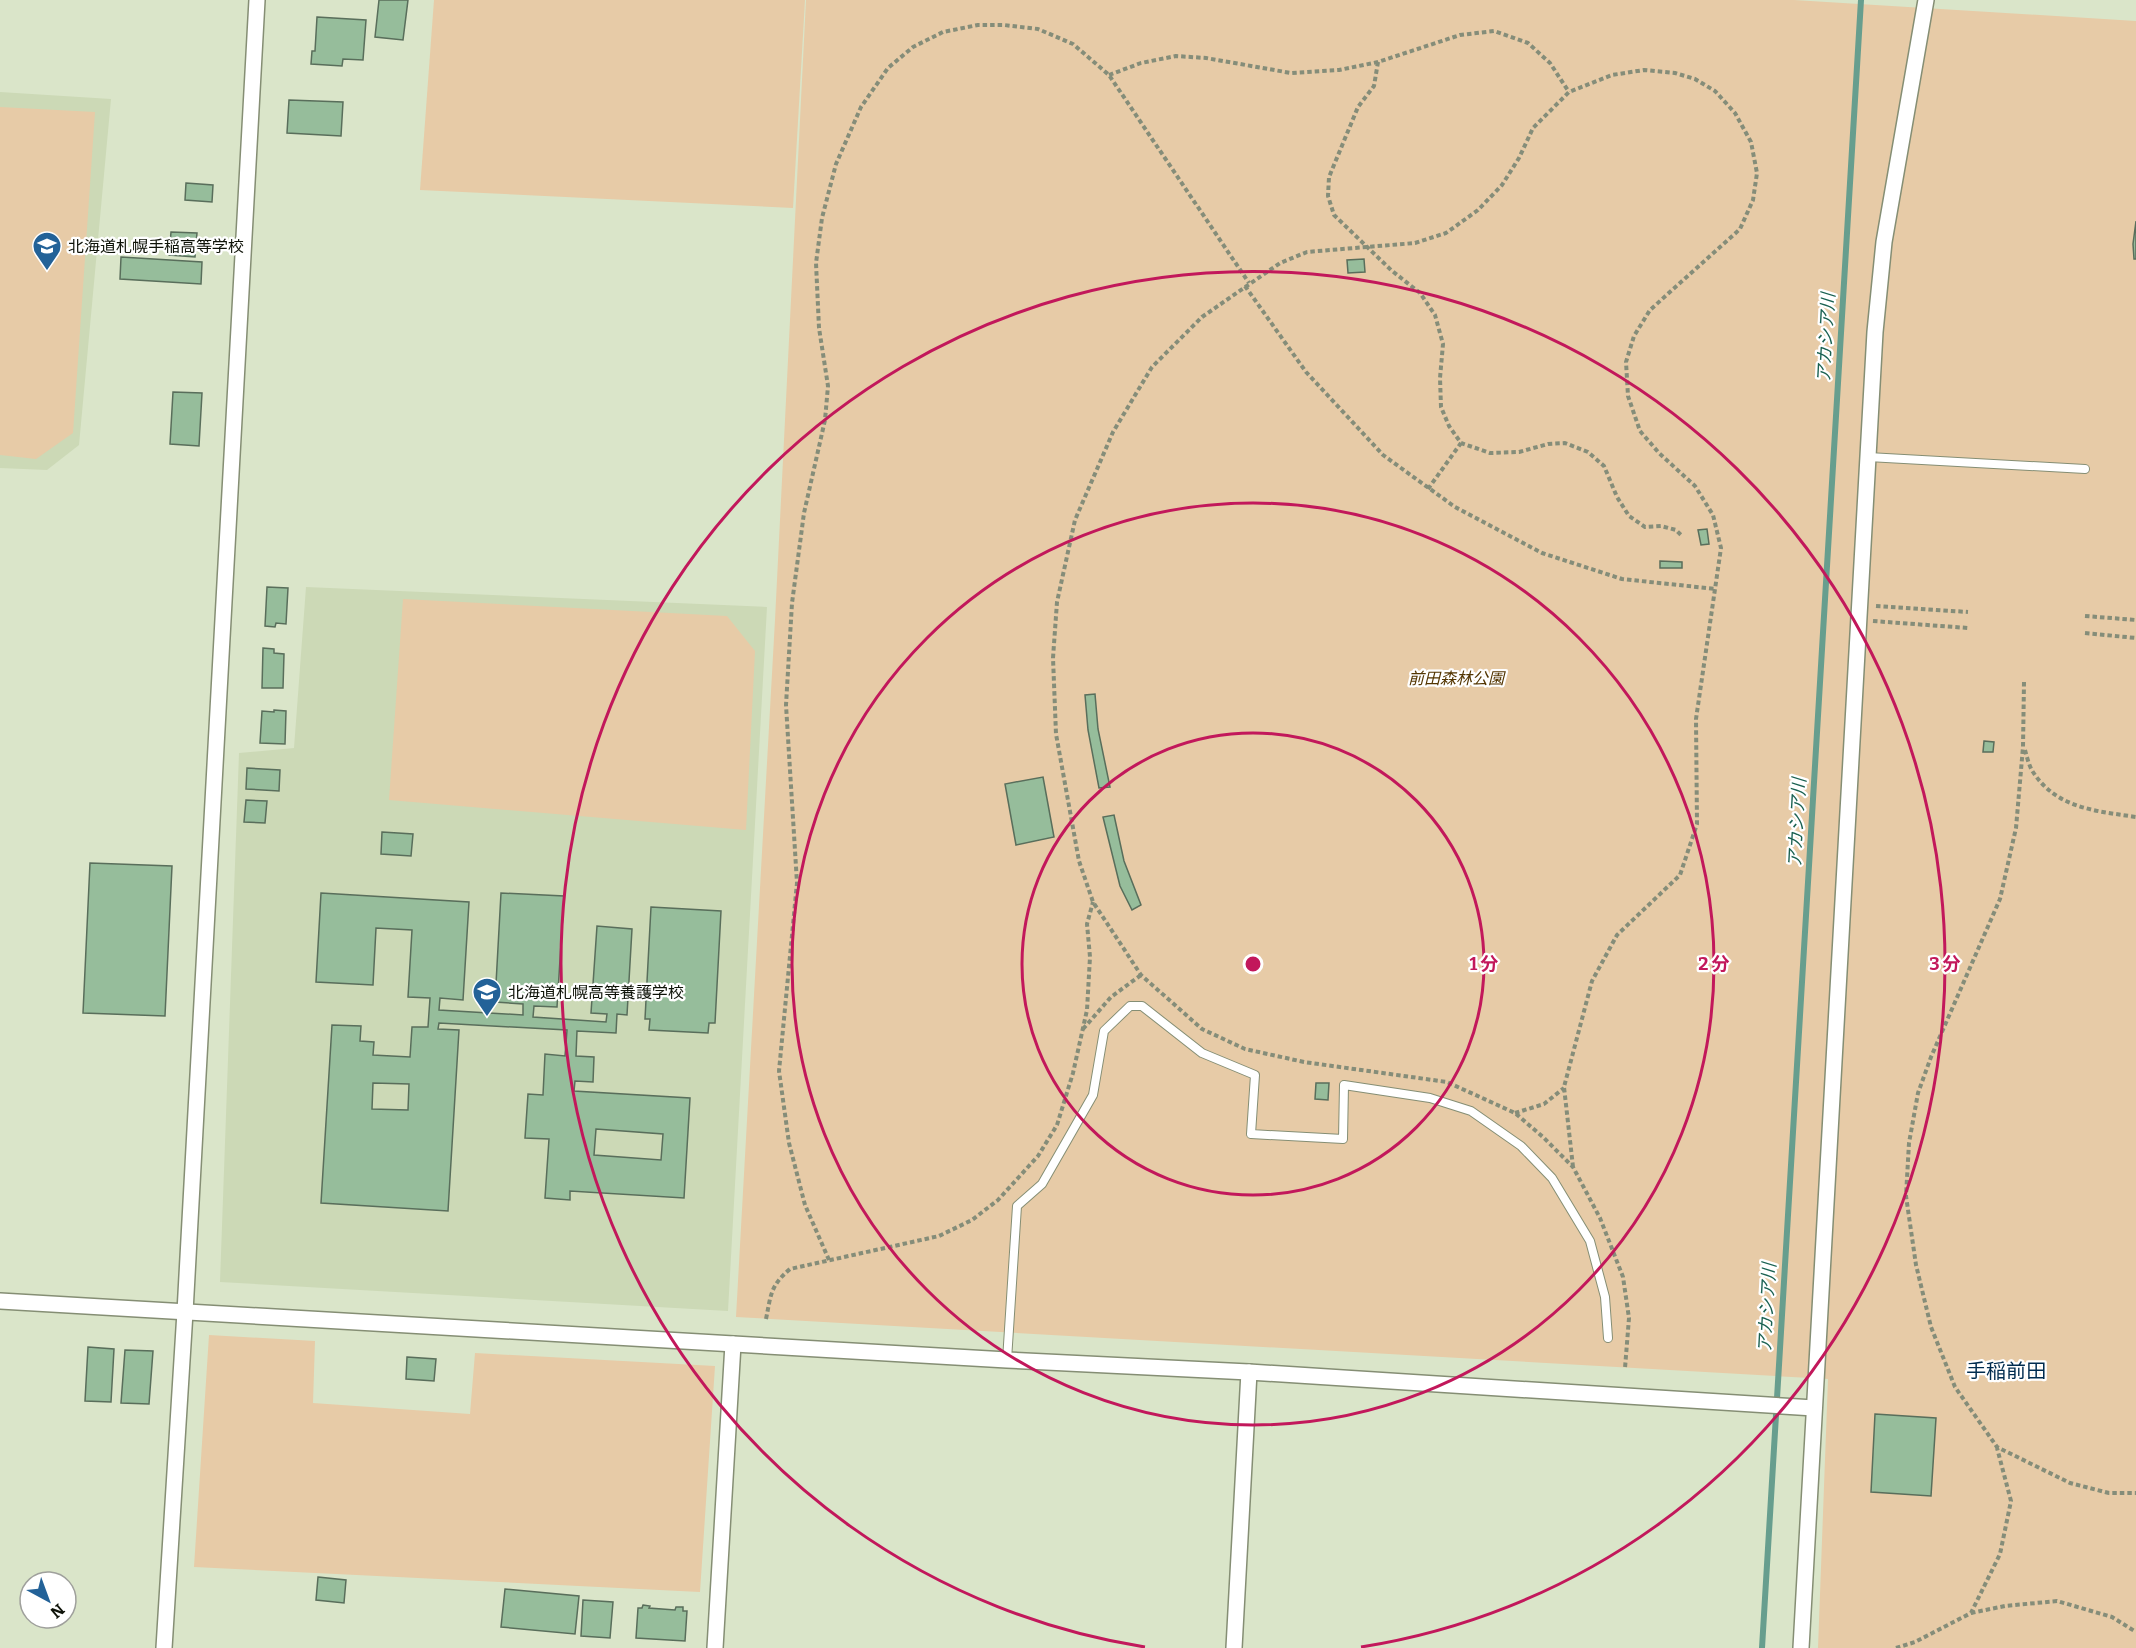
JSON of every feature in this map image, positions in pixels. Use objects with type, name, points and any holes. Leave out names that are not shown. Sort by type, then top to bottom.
[{"type":"street","points":[[164,1648],[186,1312],[257,0]]},
{"type":"street","points":[[1801,1648],[1808,1407],[1859,621],[1875,332],[1884,242],[1926,0]]},
{"type":"street","points":[[0,1301],[1249,1372],[1808,1407]]},
{"type":"street","points":[[715,1648],[733,1344]]},
{"type":"street","points":[[1234,1648],[1249,1372]]},
{"type":"lane","points":[[1868,457],[2085,469]]},
{"type":"lane","points":[[1007,1360],[1017,1206],[1042,1184],[1093,1095],[1104,1031],[1130,1006],[1142,1006],[1202,1053],[1255,1075],[1251,1134],[1343,1139],[1344,1085],[1430,1098],[1471,1111],[1521,1146],[1552,1178],[1590,1241],[1605,1297],[1608,1338]]},
{"type":"path","points":[[829,1260],[805,1205],[792,1154],[779,1071],[797,883],[786,705],[792,603],[804,513],[825,420],[828,386],[819,328],[816,263],[822,218],[836,164],[861,107],[888,68],[913,47],[943,32],[978,25],[1038,28],[1072,44],[1109,75],[1306,372],[1383,455],[1455,507],[1542,552],[1622,579],[1716,589]]},
{"type":"path","points":[[1109,75],[1142,63],[1176,57],[1206,58],[1291,73],[1339,70],[1378,62],[1460,35],[1494,31],[1528,43],[1550,63],[1569,92]]},
{"type":"path","points":[[1378,62],[1374,86],[1358,107],[1329,177],[1328,196],[1334,215],[1365,247],[1420,293],[1435,315],[1443,344],[1440,378],[1441,407],[1449,426],[1461,443],[1490,453],[1519,452],[1548,444],[1565,443],[1588,452],[1604,466],[1617,497],[1629,516],[1645,526],[1661,526],[1676,530],[1681,535]]},
{"type":"path","points":[[1573,1167],[1564,1087],[1593,981],[1617,935],[1680,875],[1697,824],[1696,719],[1721,548],[1713,515],[1695,486],[1659,453],[1640,431],[1628,396],[1626,362],[1634,336],[1650,310],[1740,229],[1753,200],[1757,173],[1751,142],[1735,113],[1714,91],[1695,79],[1675,73],[1644,70],[1612,75],[1569,92],[1533,128],[1519,158],[1502,185],[1478,210],[1446,233],[1414,243],[1306,252],[1280,263],[1202,317],[1152,367],[1113,432],[1075,519],[1057,602],[1053,658],[1056,734],[1079,861],[1093,902],[1141,975],[1202,1029],[1245,1048],[1304,1062],[1447,1082],[1515,1113],[1573,1167],[1600,1218],[1623,1277],[1629,1318],[1625,1368]]},
{"type":"path","points":[[1428,489],[1461,443]]},
{"type":"path","points":[[1860,604],[1968,612]]},
{"type":"path","points":[[2085,616],[2136,620]]},
{"type":"path","points":[[1859,621],[1968,628]]},
{"type":"path","points":[[2085,633],[2136,638]]},
{"type":"path","points":[[1971,1613],[2000,1554],[2011,1501],[1997,1447],[1955,1387],[1931,1327],[1916,1265],[1906,1196],[1910,1143],[1918,1093],[1931,1057],[2000,899],[2016,828],[2023,747],[2024,682]]},
{"type":"path","points":[[2023,747],[2032,771],[2051,792],[2082,809],[2136,817]]},
{"type":"path","points":[[766,1319],[771,1291],[777,1279],[790,1269],[939,1236],[972,1220],[998,1200],[1038,1156],[1058,1125],[1083,1030],[1087,1010],[1090,957],[1087,924],[1093,902]]},
{"type":"path","points":[[1083,1030],[1111,997],[1141,975]]},
{"type":"path","points":[[1515,1113],[1544,1104],[1564,1087]]},
{"type":"path","points":[[1997,1447],[2070,1483],[2109,1493],[2136,1493]]},
{"type":"path","points":[[1896,1648],[1915,1642],[1971,1613],[2005,1606],[2057,1601],[2112,1617],[2136,1632]]},
{"type":"shaded area","name":"北海道札幌手稲高等学校","points":[[0,92],[111,99],[79,445],[47,470],[0,468]]},
{"type":"shaded area","name":"北海道札幌高等養護学校","points":[[306,587],[767,607],[728,1311],[220,1282],[239,753],[294,748]]},
{"type":"green space","points":[[434,0],[805,0],[793,208],[420,190]]},
{"type":"green space","name":"前田森林公園","points":[[806,0],[1794,0],[2136,21],[2136,1648],[1818,1648],[1828,1379],[736,1317],[775,620]]},
{"type":"green space","name":"北海道札幌手稲高等学校","points":[[0,107],[95,112],[73,433],[36,459],[0,455]]},
{"type":"green space","points":[[403,599],[727,616],[755,651],[746,830],[389,800]]},
{"type":"green space","points":[[209,1335],[315,1341],[313,1403],[470,1414],[475,1353],[715,1366],[700,1592],[194,1567]]},
{"type":"building","points":[[379,0],[408,0],[403,40],[375,37]]},
{"type":"building","points":[[317,17],[366,20],[363,60],[343,59],[342,66],[311,64],[312,51],[315,51]]},
{"type":"building","points":[[289,100],[343,102],[341,136],[287,133]]},
{"type":"building","points":[[186,183],[213,185],[212,202],[185,200]]},
{"type":"building","points":[[2136,221],[2136,259],[2134,259],[2133,244]]},
{"type":"building","points":[[171,232],[197,233],[195,257],[169,255]]},
{"type":"building","points":[[121,257],[202,262],[201,284],[120,279]]},
{"type":"building","points":[[1364,259],[1365,272],[1348,273],[1347,260]]},
{"type":"building","points":[[173,392],[202,393],[199,446],[170,444]]},
{"type":"building","points":[[1707,529],[1709,544],[1701,545],[1698,530]]},
{"type":"building","points":[[1660,561],[1682,562],[1682,568],[1660,568]]},
{"type":"building","points":[[267,587],[288,588],[286,624],[276,623],[275,627],[265,626]]},
{"type":"building","points":[[263,648],[274,649],[274,653],[284,654],[283,688],[262,688]]},
{"type":"building","points":[[1095,694],[1098,729],[1110,787],[1099,788],[1088,730],[1085,695]]},
{"type":"building","points":[[274,710],[286,711],[285,744],[260,743],[262,711],[274,712]]},
{"type":"building","points":[[1984,741],[1994,742],[1993,752],[1983,752]]},
{"type":"building","points":[[247,768],[280,770],[279,791],[246,789]]},
{"type":"building","points":[[1043,777],[1054,837],[1016,845],[1005,784]]},
{"type":"building","points":[[246,800],[267,801],[265,823],[244,822]]},
{"type":"building","points":[[1114,815],[1124,861],[1141,905],[1132,910],[1120,886],[1103,817]]},
{"type":"building","points":[[382,832],[413,834],[411,856],[381,854]]},
{"type":"building","points":[[90,863],[172,866],[165,1016],[83,1013]]},
{"type":"building","points":[[321,893],[469,902],[463,1000],[440,998],[439,1010],[523,1015],[523,1004],[495,1002],[501,893],[564,896],[557,1007],[534,1006],[533,1017],[606,1022],[607,1014],[591,1013],[597,926],[632,929],[627,1015],[617,1014],[616,1033],[577,1031],[576,1056],[594,1057],[593,1082],[575,1081],[574,1091],[690,1098],[684,1198],[570,1191],[570,1200],[545,1198],[549,1139],[525,1138],[528,1094],[543,1095],[545,1054],[565,1056],[567,1030],[439,1023],[438,1029],[459,1030],[448,1211],[321,1203],[332,1025],[361,1026],[360,1041],[374,1042],[373,1055],[410,1057],[412,1027],[428,1027],[430,998],[408,997],[412,930],[376,928],[373,985],[316,982]],"holes":[[[373,1083],[409,1084],[408,1110],[372,1109]],[[596,1129],[663,1134],[661,1160],[594,1155]]]},
{"type":"building","points":[[651,907],[721,911],[715,1023],[709,1023],[708,1033],[649,1030],[650,1019],[645,1019]]},
{"type":"building","points":[[1316,1083],[1329,1083],[1328,1100],[1315,1099]]},
{"type":"building","points":[[88,1347],[114,1349],[111,1402],[85,1401]]},
{"type":"building","points":[[125,1350],[153,1351],[149,1404],[121,1403]]},
{"type":"building","points":[[407,1357],[436,1359],[434,1381],[406,1379]]},
{"type":"building","points":[[1875,1414],[1936,1418],[1931,1496],[1871,1492]]},
{"type":"building","points":[[318,1577],[346,1580],[344,1603],[316,1600]]},
{"type":"building","points":[[505,1589],[579,1596],[575,1634],[501,1627]]},
{"type":"building","points":[[583,1600],[613,1602],[610,1638],[581,1636]]},
{"type":"building","points":[[643,1605],[650,1606],[649,1608],[675,1610],[676,1607],[683,1607],[683,1611],[687,1611],[685,1641],[636,1638],[638,1608],[642,1608]]},
{"type":"waterway","name":"アカシア川","points":[[1762,1648],[1861,0]]},
{"type":"place","name":"北海道札幌手稲高等学校","points":[[47,272]]},
{"type":"place","name":"北海道札幌高等養護学校","points":[[487,1018]]},
{"type":"district","name":"手稲前田","points":[[2006,1371]]}]
